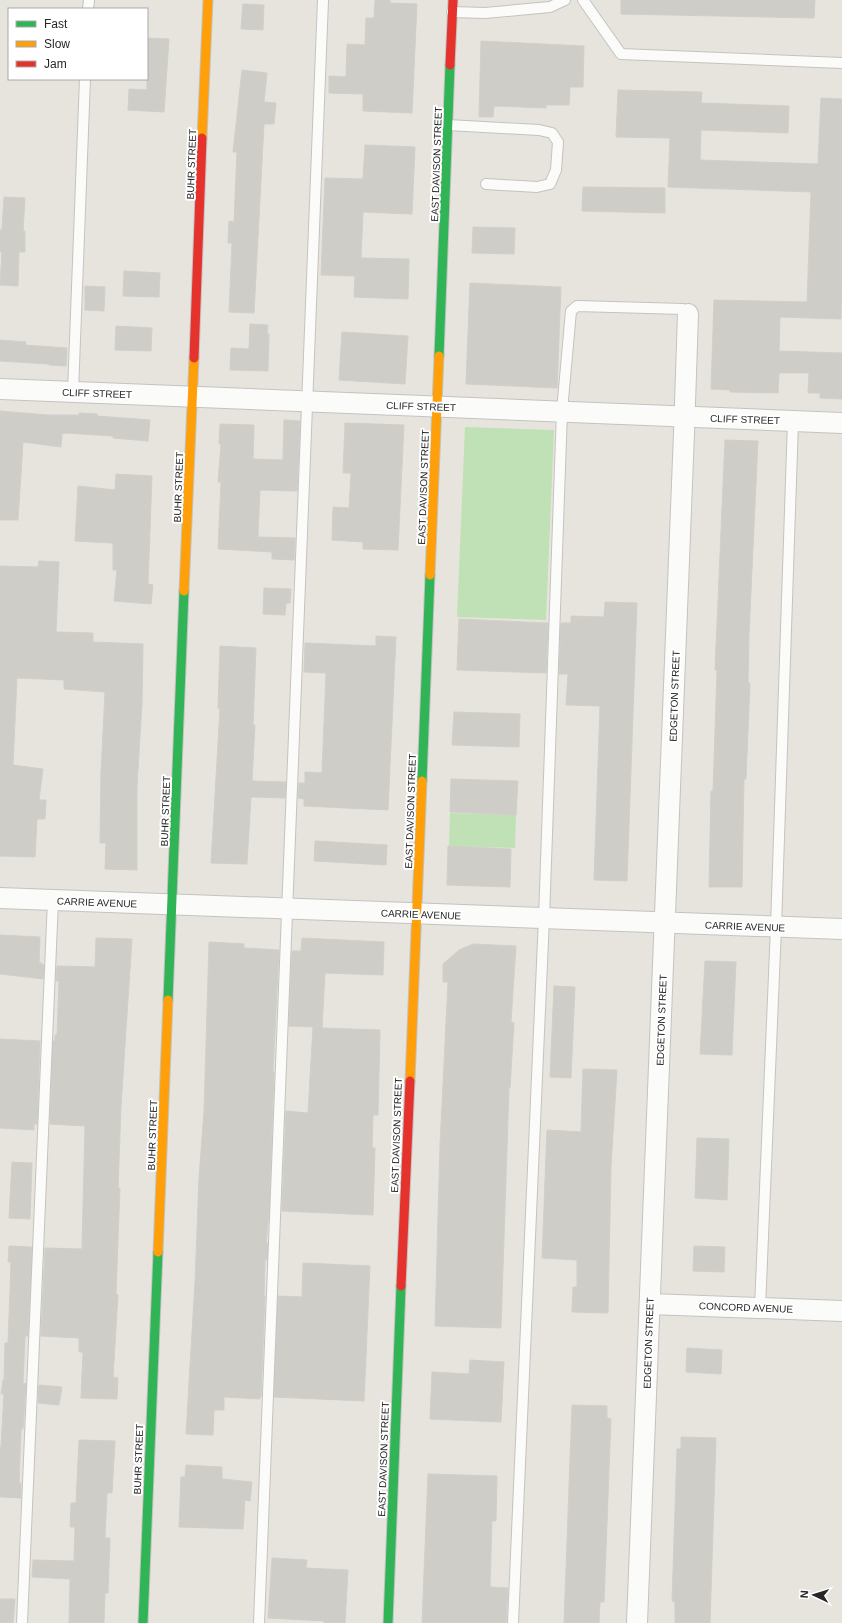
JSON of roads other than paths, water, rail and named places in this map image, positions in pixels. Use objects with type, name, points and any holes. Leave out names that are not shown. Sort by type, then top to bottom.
[{"type":"main road","name":"BUHR STREET","points":[[143,1623],[208,0]]},
{"type":"main road","name":"EAST DAVISON STREET","points":[[388,1623],[453,0]]},
{"type":"street","name":"EDGETON STREET","points":[[637,1623],[688,314]]},
{"type":"street","name":"CLIFF STREET","points":[[0,389],[842,422]]},
{"type":"street","name":"CARRIE AVENUE","points":[[0,898],[842,929]]},
{"type":"street","name":"CONCORD AVENUE","points":[[650,1304],[842,1311]]},
{"type":"lane","points":[[259,1623],[324,0]]},
{"type":"lane","points":[[452,12],[485,13],[550,7],[565,0]]},
{"type":"lane","points":[[583,0],[621,54],[842,63]]},
{"type":"lane","points":[[73,392],[86,80]]},
{"type":"lane","points":[[448,125],[539,130],[552,134],[558,142],[556,170],[550,184],[537,187],[486,184]]},
{"type":"lane","points":[[513,1623],[544,918],[562,411],[570,311],[577,306],[683,309],[688,314]]},
{"type":"lane","points":[[760,1308],[776,927],[794,421]]},
{"type":"lane","points":[[22,1623],[53,900]]}]
